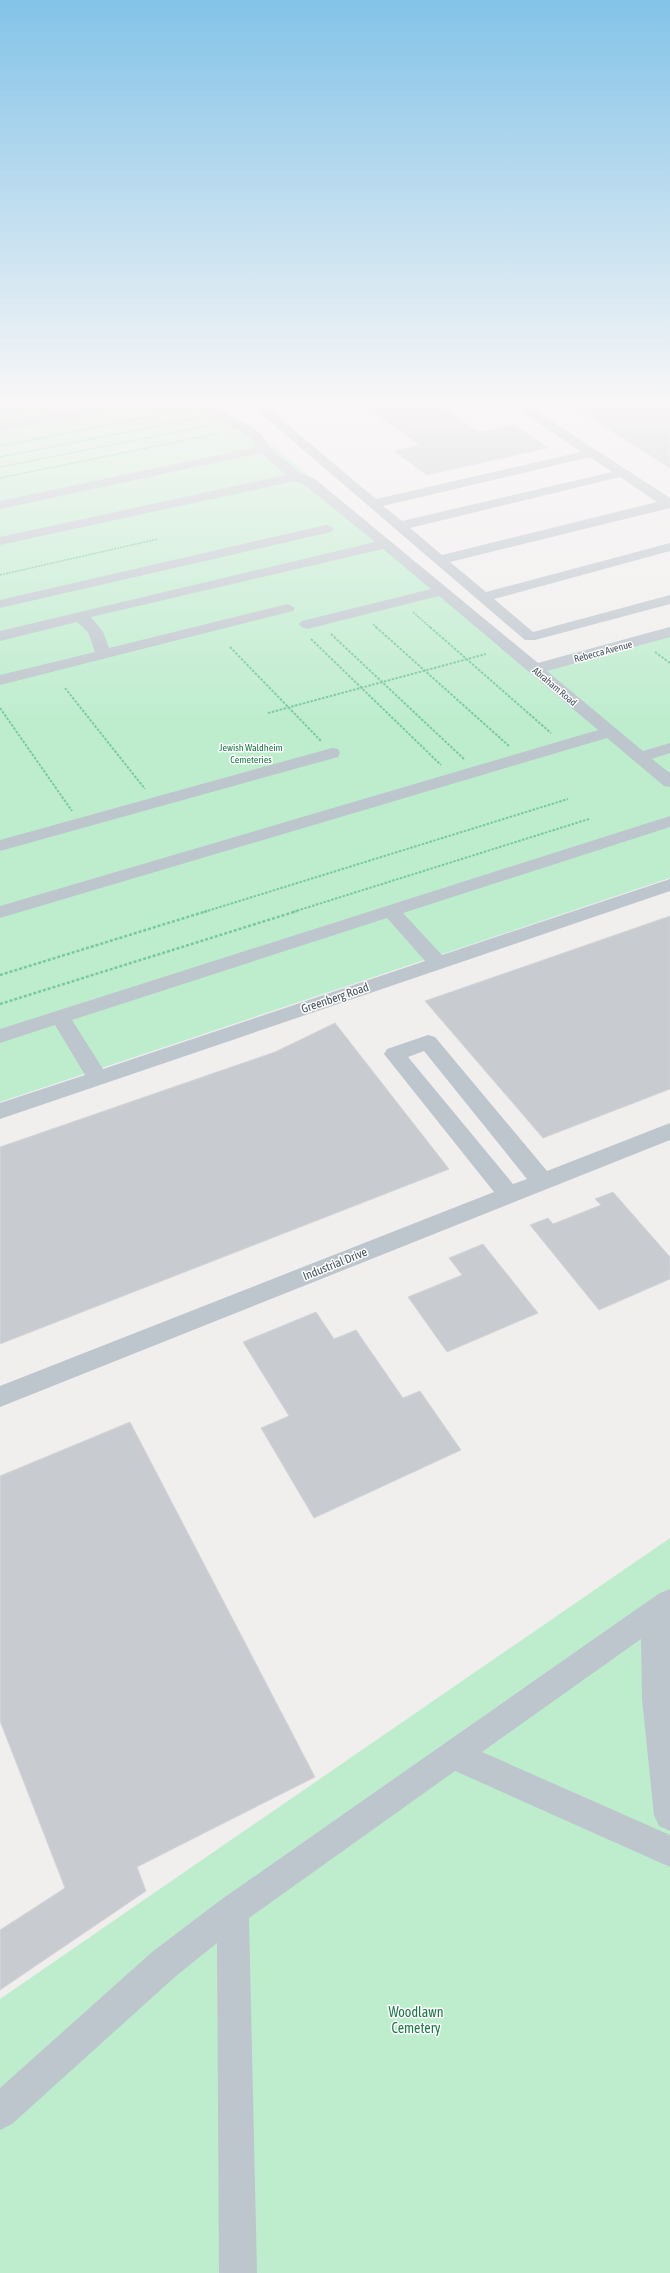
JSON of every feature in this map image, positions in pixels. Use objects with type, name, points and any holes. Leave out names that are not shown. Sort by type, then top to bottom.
[{"type":"street","points":[[0,542],[164,506]]},
{"type":"street","name":"Abraham Road","points":[[340,506],[670,782]]},
{"type":"street","points":[[375,506],[530,637],[670,599]]},
{"type":"street","points":[[399,526],[483,506]]},
{"type":"street","points":[[439,560],[657,506]]},
{"type":"street","points":[[0,604],[326,529]]},
{"type":"street","points":[[0,636],[79,617],[93,612],[386,544]]},
{"type":"street","points":[[483,597],[670,547]]},
{"type":"street","points":[[309,632],[359,611],[440,591]]},
{"type":"street","points":[[0,680],[288,608]]},
{"type":"street","points":[[79,617],[95,630],[103,654]]},
{"type":"street","name":"Rebecca Avenue","points":[[535,669],[670,632]]},
{"type":"street","points":[[0,912],[610,732]]},
{"type":"street","points":[[640,757],[670,748]]},
{"type":"street","points":[[0,846],[332,753]]},
{"type":"street","points":[[0,1036],[670,821]]},
{"type":"street","name":"Greenberg Road","points":[[0,1111],[670,885]]},
{"type":"street","points":[[391,911],[438,963]]},
{"type":"street","points":[[60,1017],[98,1078]]},
{"type":"street","points":[[509,1195],[394,1054],[428,1042],[543,1182]]},
{"type":"street","name":"Industrial Drive","points":[[0,1397],[670,1131]]},
{"type":"street","points":[[0,2112],[164,1964],[233,1910],[662,1608]]},
{"type":"street","points":[[662,1608],[657,1699],[670,1814]]},
{"type":"street","points":[[453,1755],[670,1851]]},
{"type":"street","points":[[233,1910],[237,2083],[238,2273]]},
{"type":"path","points":[[0,575],[158,539]]},
{"type":"path","points":[[411,610],[565,745]]},
{"type":"path","points":[[359,611],[521,758]]},
{"type":"path","points":[[309,632],[361,688],[454,778]]},
{"type":"path","points":[[330,633],[477,771]]},
{"type":"path","points":[[230,647],[332,753]]},
{"type":"path","points":[[268,713],[486,654]]},
{"type":"path","points":[[66,688],[156,803]]},
{"type":"path","points":[[0,708],[81,824]]},
{"type":"path","points":[[0,975],[568,799]]},
{"type":"path","points":[[0,1004],[589,819]]},
{"type":"green space","name":"Jewish Waldheim Cemeteries","points":[[0,506],[345,506],[535,664],[670,627],[670,878],[0,1102]]},
{"type":"green space","name":"Woodlawn Cemetery","points":[[670,1538],[670,2273],[0,2273],[0,1999]]},
{"type":"building","points":[[670,916],[670,1089],[543,1138],[425,1001]]},
{"type":"building","points":[[335,1023],[449,1169],[0,1344],[0,1147],[275,1052]]},
{"type":"building","points":[[613,1192],[670,1257],[670,1279],[599,1310],[530,1225],[548,1218],[553,1224],[601,1205],[595,1199]]},
{"type":"building","points":[[483,1244],[538,1313],[447,1352],[408,1297],[462,1275],[449,1258]]},
{"type":"building","points":[[316,1312],[334,1339],[356,1330],[403,1398],[420,1391],[461,1450],[314,1518],[261,1428],[289,1416],[243,1342]]},
{"type":"building","points":[[130,1422],[315,1777],[137,1867],[146,1891],[0,1990],[0,1930],[65,1888],[0,1721],[0,1476]]}]
